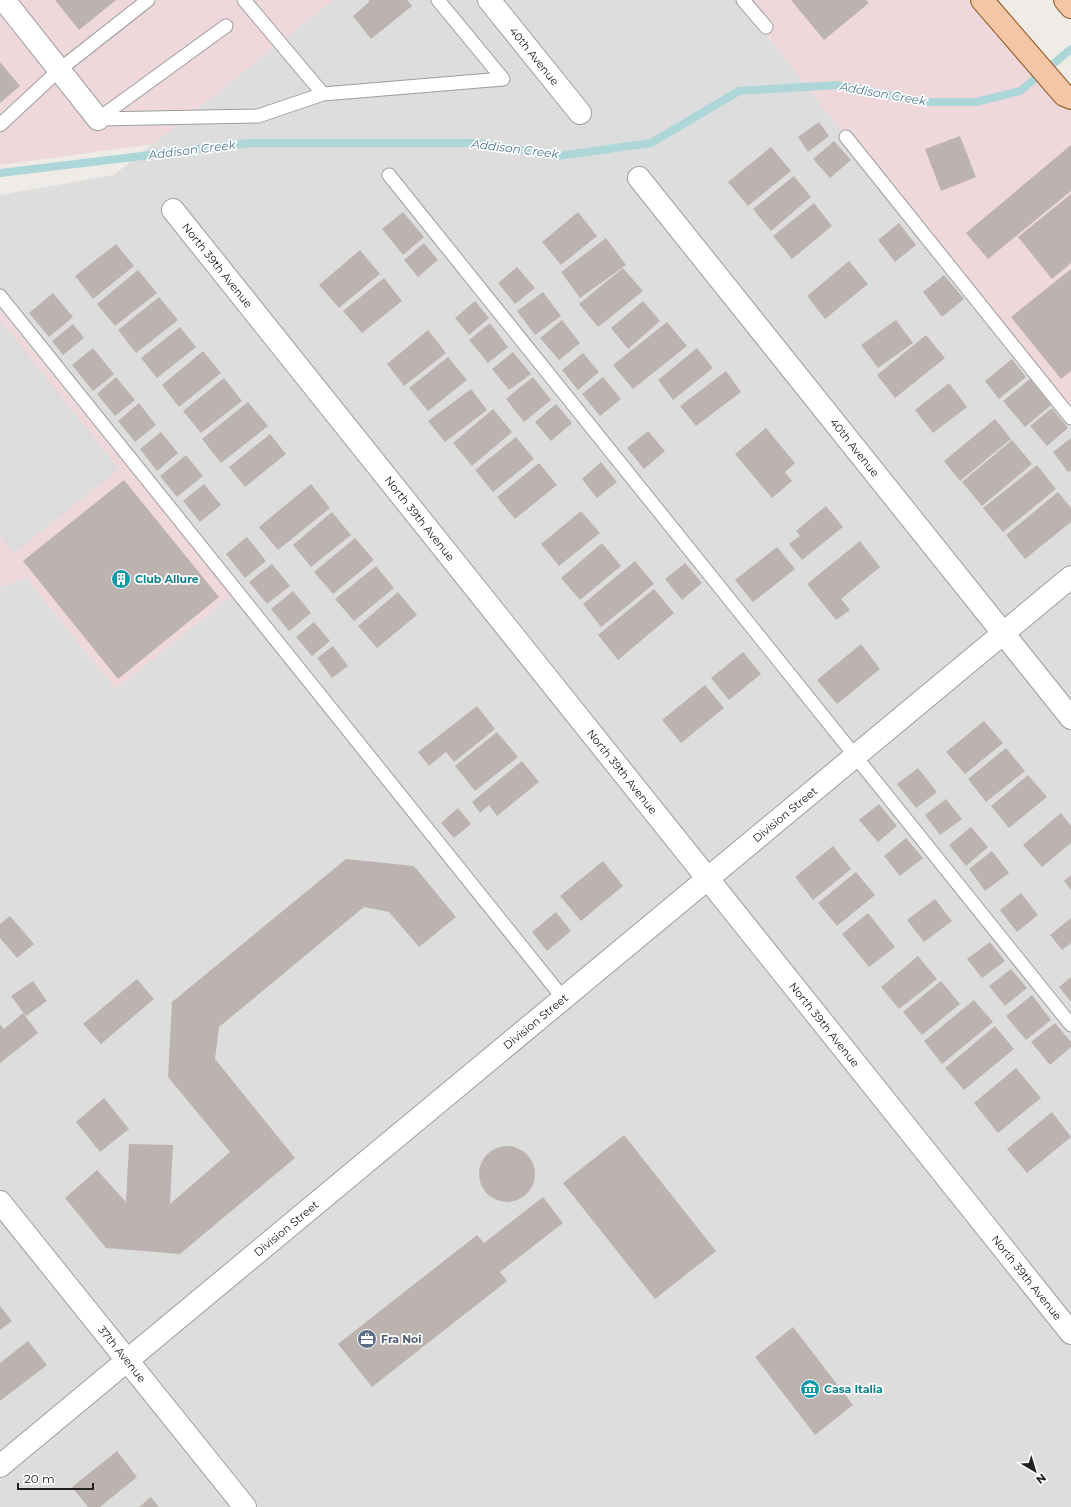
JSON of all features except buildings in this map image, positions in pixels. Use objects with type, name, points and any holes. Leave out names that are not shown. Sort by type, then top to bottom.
[{"type":"main road","points":[[982,0],[1055,84],[1071,98]]},
{"type":"main road","points":[[1065,0],[1071,7]]},
{"type":"street","points":[[4,0],[98,119]]},
{"type":"street","name":"40th Avenue","points":[[490,0],[580,112]]},
{"type":"street","name":"40th Avenue","points":[[639,178],[1071,718]]},
{"type":"street","name":"North 39th Avenue","points":[[173,210],[1071,1333]]},
{"type":"street","name":"Division Street","points":[[0,1466],[1071,577]]},
{"type":"street","name":"37th Avenue","points":[[0,1202],[245,1507]]},
{"type":"lane","points":[[0,125],[59,70],[148,0]]},
{"type":"lane","points":[[244,0],[323,94]]},
{"type":"lane","points":[[98,119],[258,116],[323,94],[503,79],[438,0]]},
{"type":"lane","points":[[743,0],[766,27]]},
{"type":"lane","points":[[98,119],[226,26]]},
{"type":"lane","points":[[846,138],[1071,418]]},
{"type":"lane","points":[[389,175],[1071,1025]]},
{"type":"lane","points":[[0,296],[563,998]]},
{"type":"shaded area","points":[[0,0],[333,0],[154,144],[0,165]]},
{"type":"shaded area","points":[[333,0],[740,0],[839,128],[1071,417],[1071,1507],[0,1507],[0,587],[26,578],[116,689],[232,595],[0,310],[0,195],[114,175]]},
{"type":"shaded area","points":[[740,0],[988,0],[1071,91],[1071,417],[839,128]]},
{"type":"shaded area","points":[[0,310],[232,595],[116,689],[26,578],[0,587]]},
{"type":"shaded area","points":[[0,320],[119,469],[14,553],[0,536]]},
{"type":"shaded area","points":[[593,1242],[667,1326],[682,1330],[766,1397],[790,1426],[811,1485],[787,1507],[548,1290]]},
{"type":"shaded area","points":[[284,1335],[427,1507],[337,1507],[231,1379]]},
{"type":"waterway","name":"Addison Creek","points":[[0,173],[250,143],[478,143],[558,156],[651,143],[739,91],[837,85],[924,102],[976,102],[1020,91],[1071,49]]},
{"type":"place","name":"Club Allure","points":[[121,579]]},
{"type":"place","name":"Fra Noi","points":[[367,1339]]},
{"type":"place","name":"Casa Italia","points":[[810,1389]]}]
